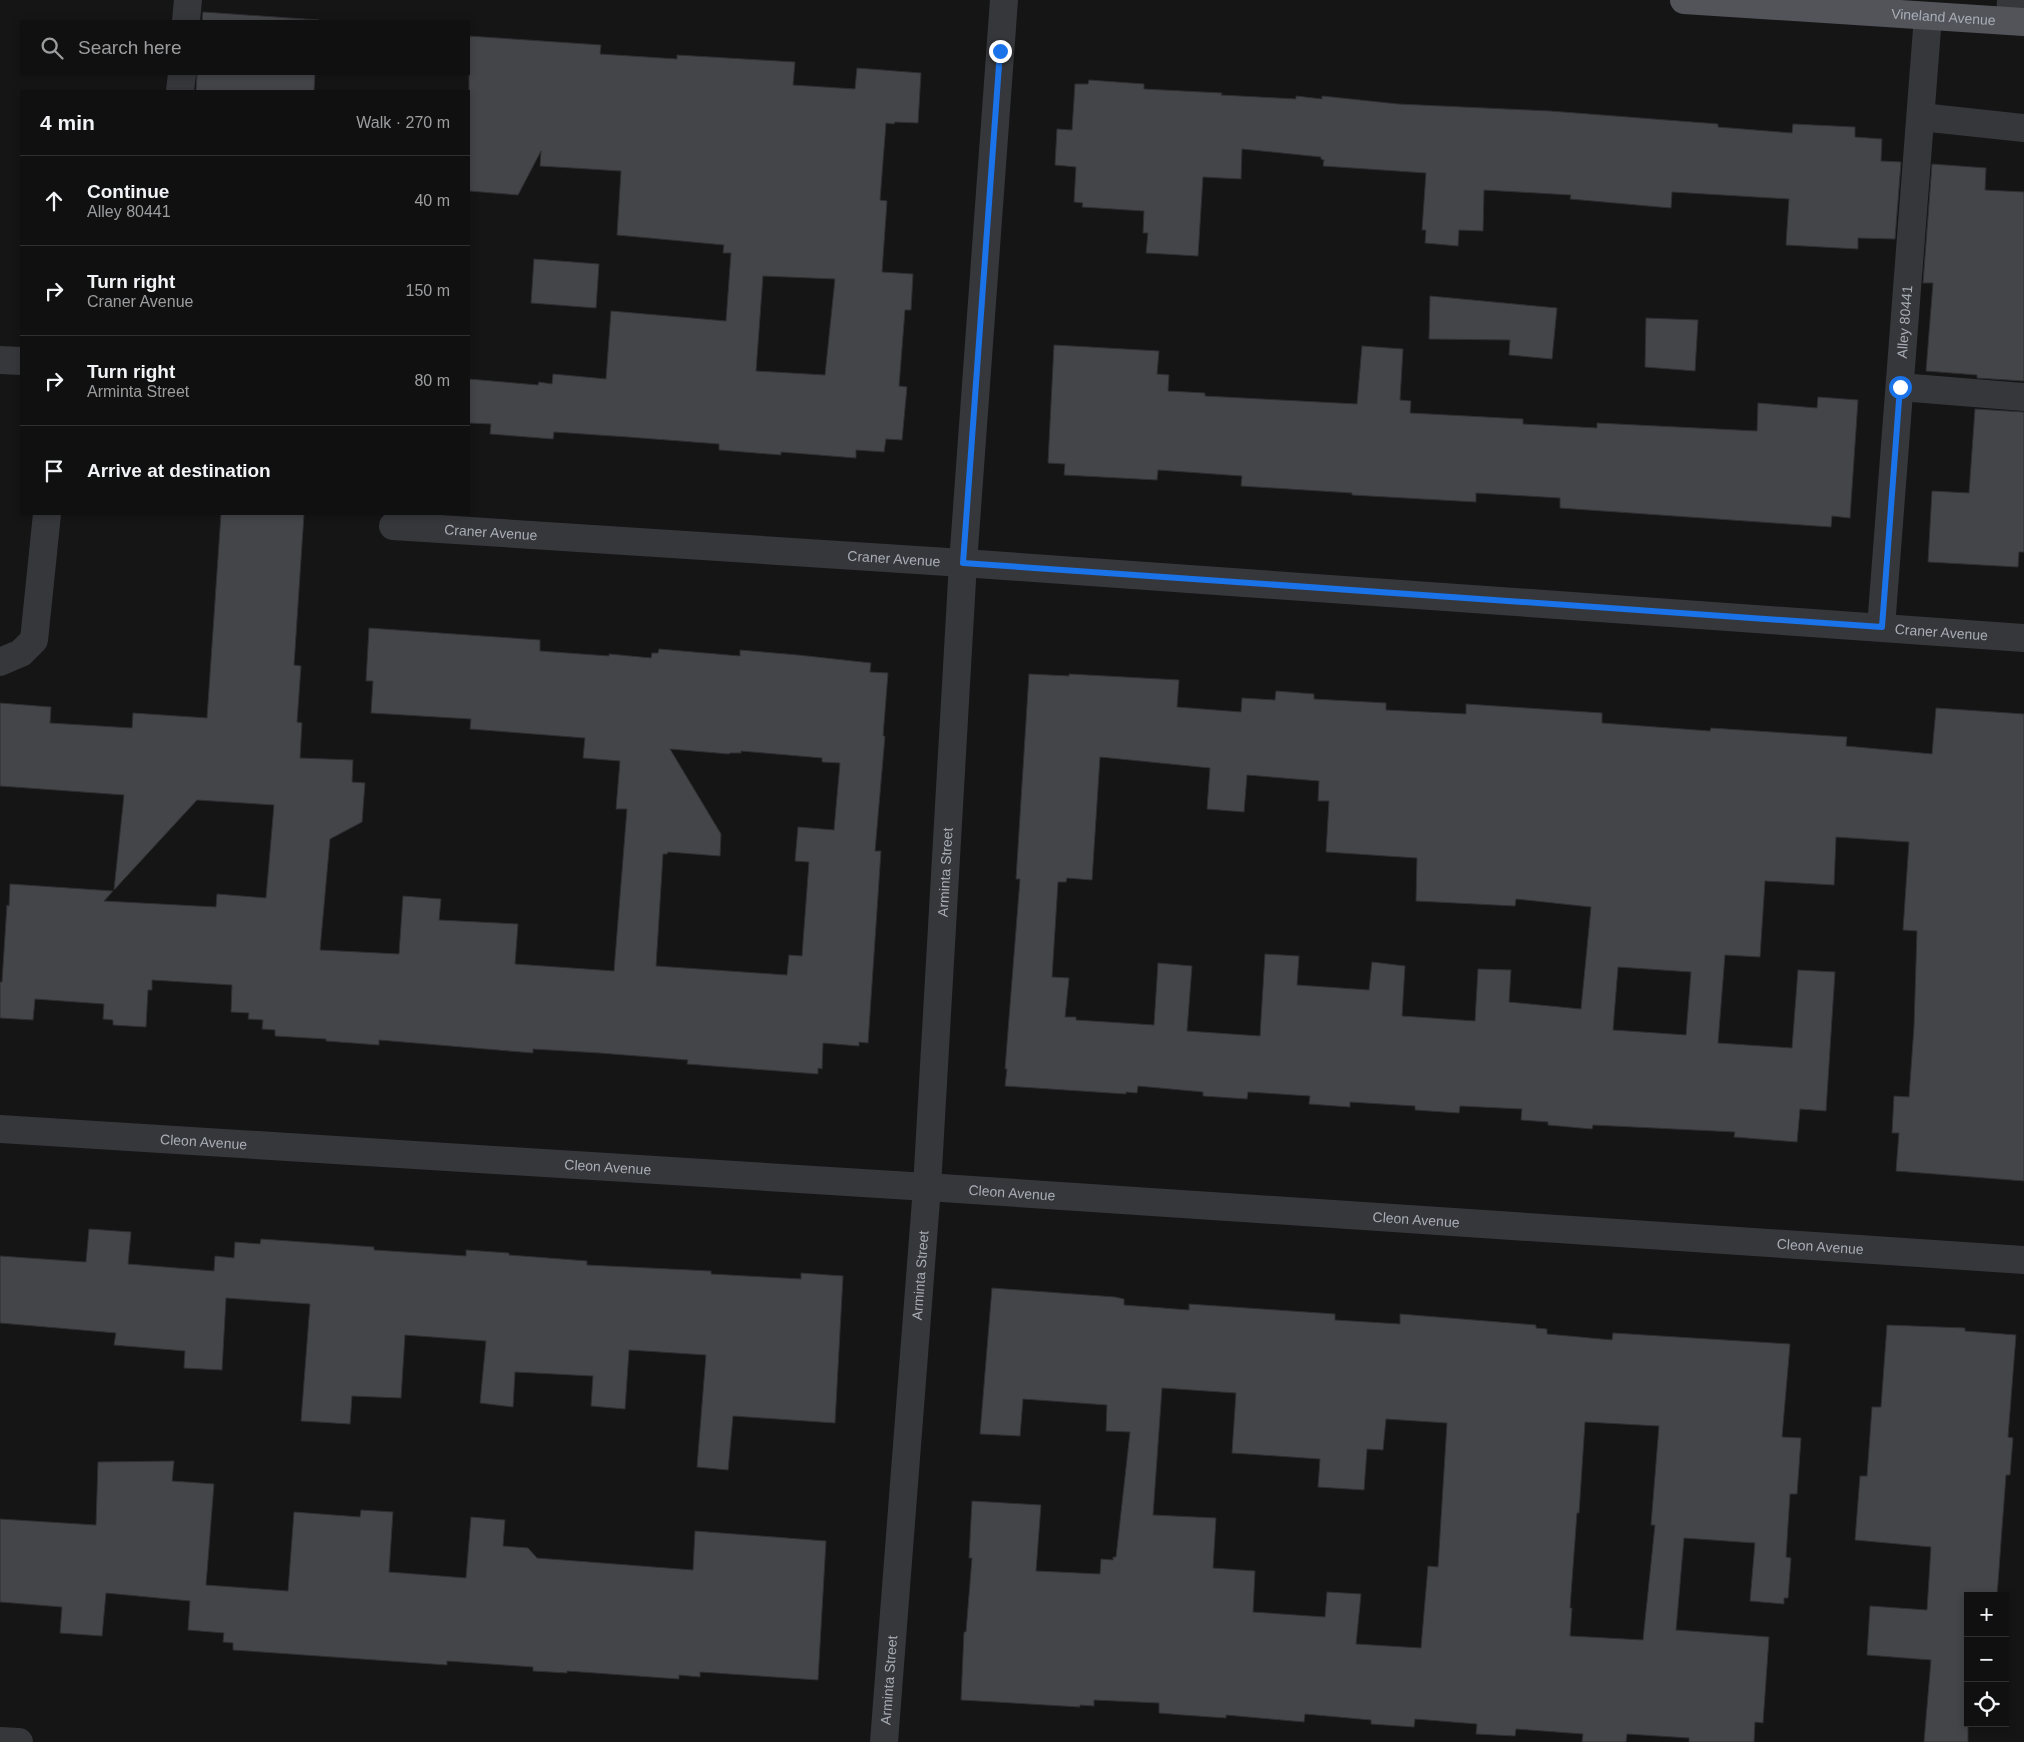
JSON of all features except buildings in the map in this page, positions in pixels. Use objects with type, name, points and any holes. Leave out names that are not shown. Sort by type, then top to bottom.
[{"type":"main road","name":"Vineland Avenue","points":[[1684,0],[1928,16],[2015,14]]},
{"type":"street","points":[[186,20],[188,0]]},
{"type":"street","name":"Arminta Street","points":[[884,1742],[927,1186],[963,563],[1004,0]]},
{"type":"street","name":"Alley 80441","points":[[1882,627],[1928,16]]},
{"type":"street","points":[[180,90],[182,75]]},
{"type":"street","points":[[1920,117],[2024,128]]},
{"type":"street","points":[[0,360],[20,361]]},
{"type":"street","points":[[1900,387],[2024,397]]},
{"type":"street","points":[[0,662],[21,653],[34,640],[46,515]]},
{"type":"street","name":"Craner Avenue","points":[[393,526],[963,563],[2024,638]]},
{"type":"street","name":"Cleon Avenue","points":[[0,1129],[927,1186],[2024,1260]]},
{"type":"street","points":[[0,1741],[19,1742]]},
{"type":"route","points":[[1000,51],[963,563],[1882,627],[1900,387]]}]
